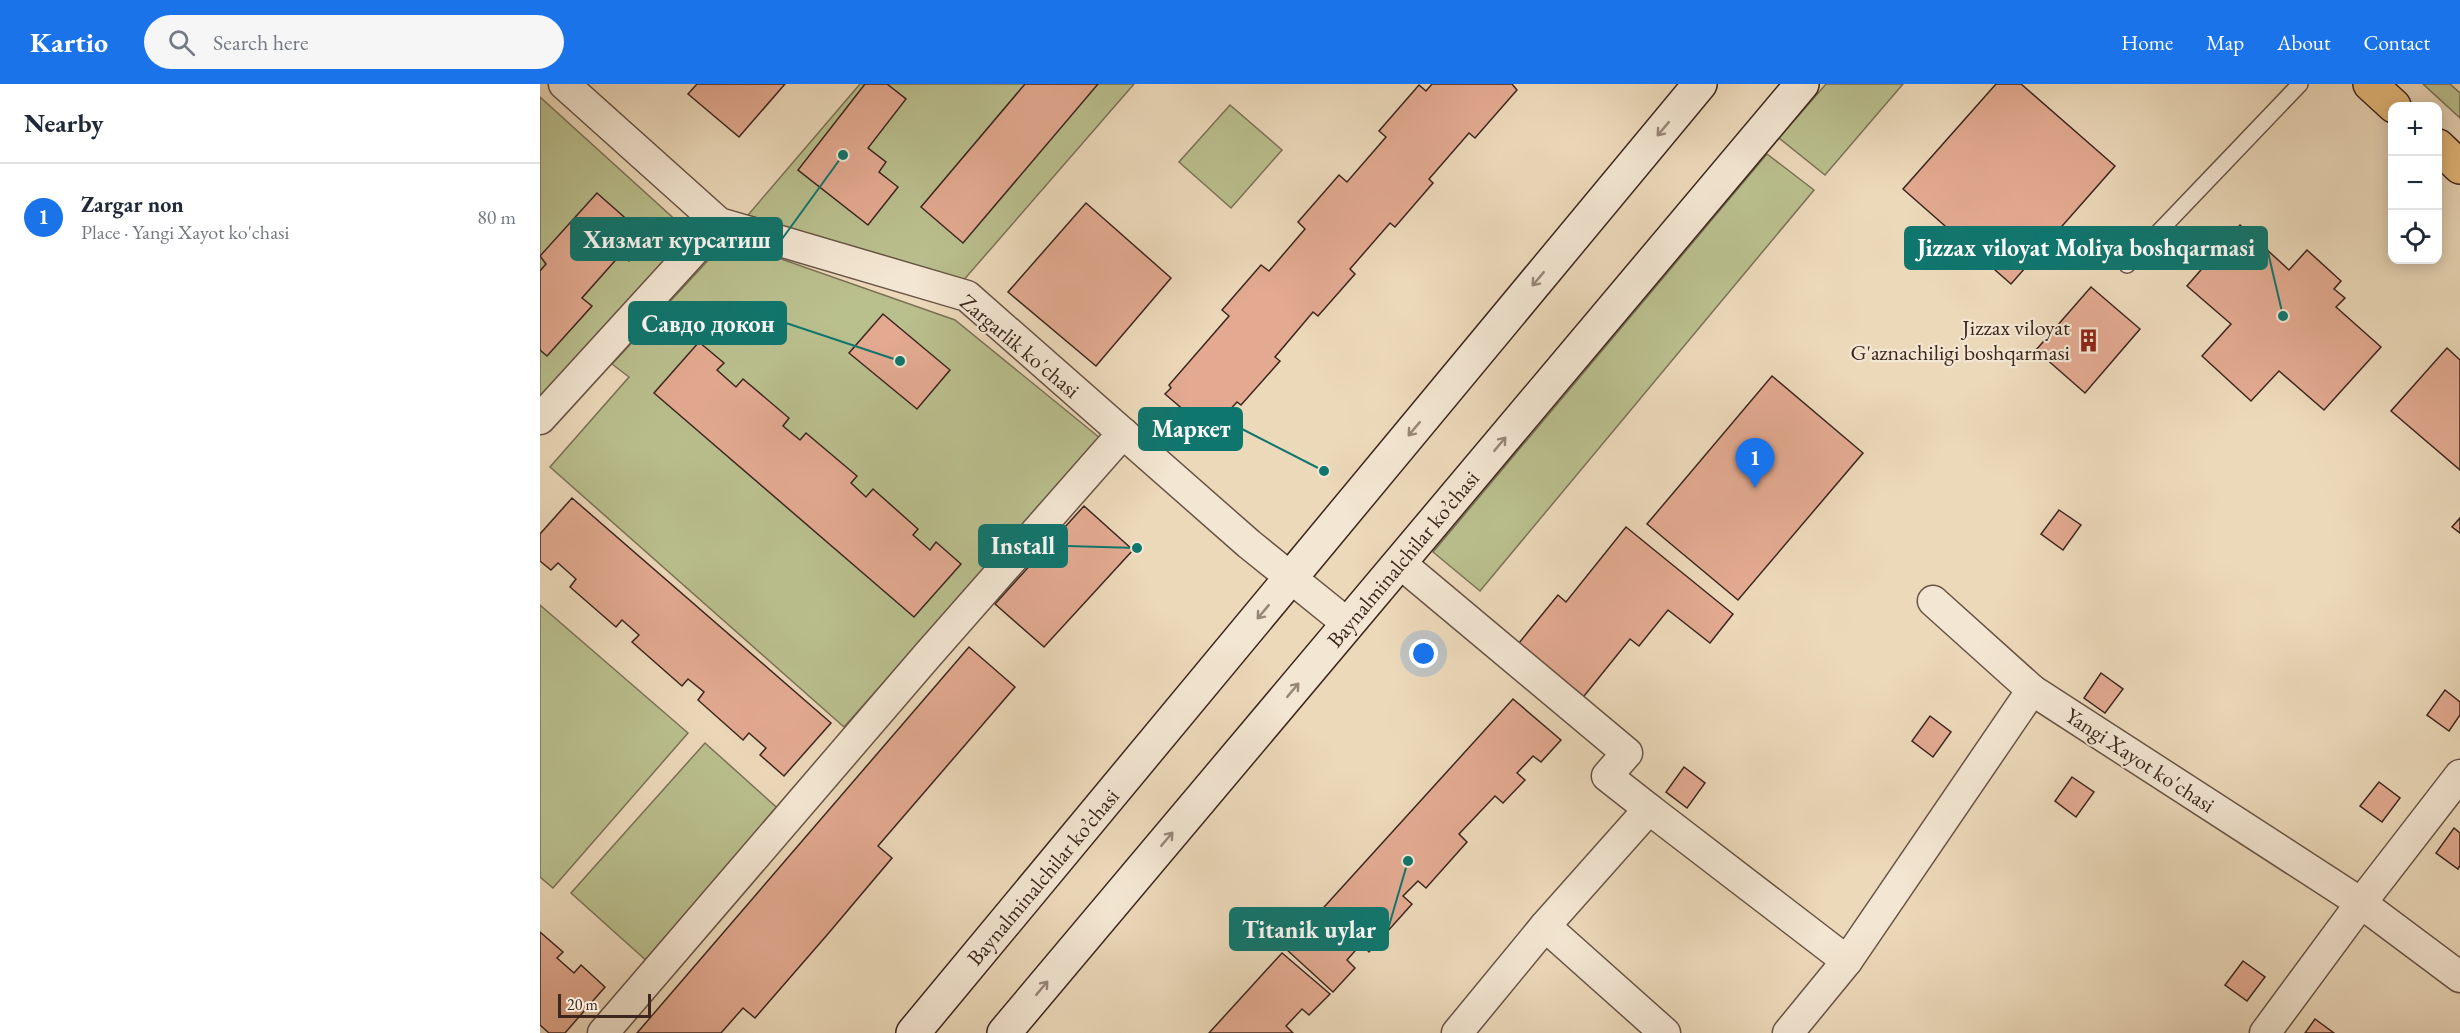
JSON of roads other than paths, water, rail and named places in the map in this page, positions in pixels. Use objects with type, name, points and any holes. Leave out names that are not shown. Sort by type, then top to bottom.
[{"type":"main road","name":"Baynalminalchilar ko’chasi","points":[[913,1033],[1700,84]]},
{"type":"main road","name":"Baynalminalchilar ko’chasi","points":[[1004,1033],[1802,84]]},
{"type":"main road","points":[[2370,84],[2390,102]]},
{"type":"main road","points":[[2442,150],[2460,167]]},
{"type":"street","name":"Zargarlik ko'chasi","points":[[564,84],[719,222],[967,296],[1291,579],[1348,624]]},
{"type":"street","points":[[540,419],[719,222]]},
{"type":"street","points":[[603,1033],[942,639],[1123,434]]},
{"type":"street","points":[[1400,562],[1627,753],[1607,776],[1847,961]]},
{"type":"street","name":"Yangi Xayot ko'chasi","points":[[1933,601],[2032,690],[2361,903],[2460,977]]},
{"type":"street","points":[[1788,1033],[1847,961],[2032,690]]},
{"type":"street","points":[[2265,1033],[2460,775]]},
{"type":"street","points":[[1457,1033],[1545,926],[1649,809]]},
{"type":"street","points":[[1545,926],[1665,1033]]},
{"type":"lane","points":[[2127,265],[2300,84]]},
{"type":"place","name":"Хизмат курсатиш","points":[[843,155]]},
{"type":"place","name":"Jizzax viloyat Moliya boshqarmasi","points":[[2283,316]]},
{"type":"place","name":"Jizzax viloyat G'aznachiligi boshqarmasi","points":[[2088,340]]},
{"type":"place","name":"Cавдо докон","points":[[900,361]]},
{"type":"place","name":"Маркет","points":[[1324,471]]},
{"type":"place","name":"Zargar non","points":[[1755,488]]},
{"type":"place","name":"Install","points":[[1137,548]]},
{"type":"place","name":"Titanik uylar","points":[[1408,861]]}]
